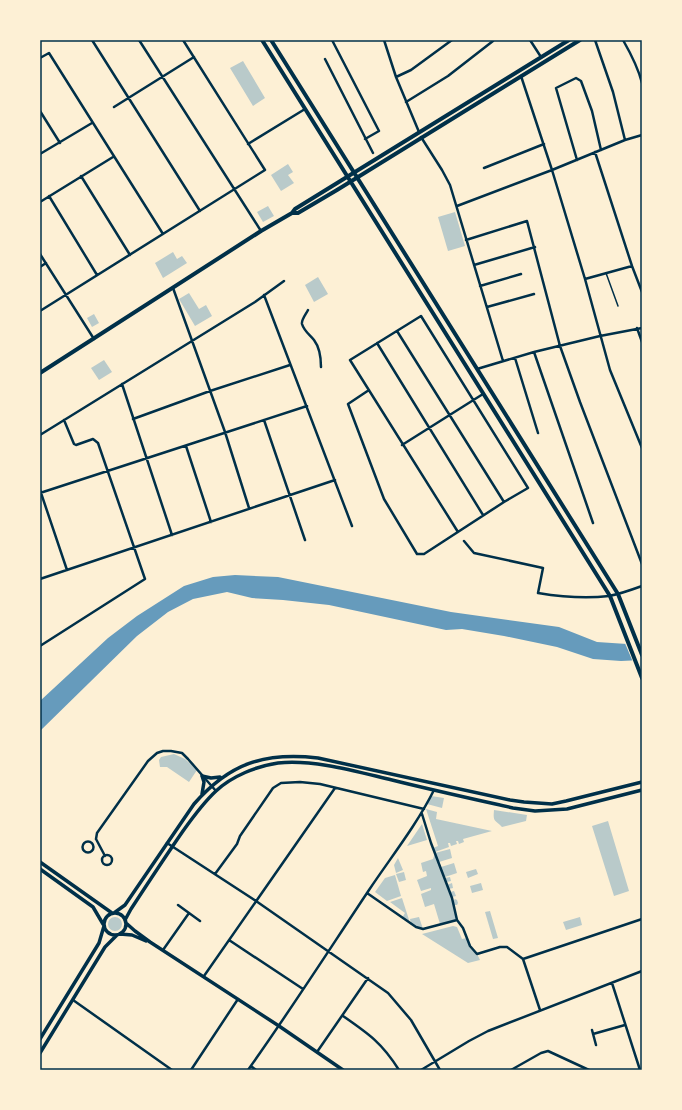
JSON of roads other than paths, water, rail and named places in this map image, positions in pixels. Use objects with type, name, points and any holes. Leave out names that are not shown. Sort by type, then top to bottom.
[{"type":"main road","points":[[262,40],[610,596],[642,678]]},
{"type":"main road","points":[[271,40],[618,594],[642,655]]},
{"type":"main road","points":[[40,373],[292,213],[295,209],[569,40]]},
{"type":"main road","points":[[292,213],[298,212],[350,182],[521,75],[580,40]]},
{"type":"street","points":[[92,40],[200,211]]},
{"type":"street","points":[[139,40],[261,232]]},
{"type":"street","points":[[40,311],[265,170],[183,40]]},
{"type":"street","points":[[332,40],[380,131],[364,139]]},
{"type":"street","points":[[384,40],[396,77],[419,133]]},
{"type":"street","points":[[396,77],[411,70],[452,40]]},
{"type":"street","points":[[530,40],[541,57]]},
{"type":"street","points":[[595,40],[613,92],[625,140]]},
{"type":"street","points":[[623,40],[632,55],[642,83]]},
{"type":"street","points":[[406,102],[448,76],[493,41]]},
{"type":"street","points":[[40,58],[49,52],[92,123],[163,234]]},
{"type":"street","points":[[114,107],[194,57]]},
{"type":"street","points":[[325,59],[364,139],[373,153]]},
{"type":"street","points":[[521,75],[544,144],[585,279],[610,370],[642,448]]},
{"type":"street","points":[[577,160],[556,88],[576,78],[581,81],[592,111],[601,150]]},
{"type":"street","points":[[248,144],[305,109]]},
{"type":"street","points":[[40,111],[60,142]]},
{"type":"street","points":[[40,154],[92,123]]},
{"type":"street","points":[[457,206],[552,170],[625,140],[642,135]]},
{"type":"street","points":[[421,137],[450,185],[502,361]]},
{"type":"street","points":[[484,168],[544,144]]},
{"type":"street","points":[[595,152],[632,266],[642,292]]},
{"type":"street","points":[[40,202],[113,156]]},
{"type":"street","points":[[81,176],[130,255]]},
{"type":"street","points":[[49,196],[98,275]]},
{"type":"street","points":[[466,240],[527,221],[560,346],[642,564]]},
{"type":"street","points":[[474,266],[534,247]]},
{"type":"street","points":[[40,254],[94,339]]},
{"type":"street","points":[[40,267],[46,263]]},
{"type":"street","points":[[585,279],[632,266]]},
{"type":"street","points":[[480,286],[521,274]]},
{"type":"street","points":[[40,435],[255,302],[284,281]]},
{"type":"street","points":[[173,288],[225,432],[249,508]]},
{"type":"street","points":[[487,307],[534,294]]},
{"type":"street","points":[[264,295],[352,526]]},
{"type":"street","points":[[308,310],[302,320],[302,324],[314,340],[321,353],[321,367]]},
{"type":"street","points":[[369,390],[348,404],[384,499],[415,553],[424,554],[528,488],[421,316],[350,360],[369,390],[402,445],[458,532]]},
{"type":"street","points":[[636,328],[642,342]]},
{"type":"street","points":[[477,369],[534,352],[600,336],[642,328]]},
{"type":"street","points":[[397,331],[504,502]]},
{"type":"street","points":[[377,343],[484,515]]},
{"type":"street","points":[[534,352],[593,523]]},
{"type":"street","points":[[514,358],[538,433]]},
{"type":"street","points":[[133,419],[210,391],[290,365]]},
{"type":"street","points":[[122,384],[172,535]]},
{"type":"street","points":[[402,445],[483,394]]},
{"type":"street","points":[[67,570],[40,492],[307,406]]},
{"type":"street","points":[[40,646],[145,580],[98,443],[93,439],[76,445],[74,444],[64,420]]},
{"type":"street","points":[[264,420],[305,540]]},
{"type":"street","points":[[186,446],[211,522]]},
{"type":"street","points":[[40,579],[335,480]]},
{"type":"street","points":[[464,541],[474,553],[543,568],[538,593],[563,597],[589,598],[610,596],[642,586]]},
{"type":"street","points":[[105,856],[96,839],[97,833],[148,761],[157,753],[167,751],[182,753],[216,791]]},
{"type":"street","points":[[40,1039],[99,943],[106,917],[125,904],[194,804],[211,785],[225,776],[259,760],[290,756],[318,758],[510,800],[544,804],[566,801],[642,782]]},
{"type":"street","points":[[40,1053],[105,947],[125,929],[131,909],[200,808],[216,791],[244,773],[260,767],[278,763],[303,762],[364,774],[513,808],[545,811],[567,809],[641,791]]},
{"type":"street","points":[[202,776],[217,778],[225,776]]},
{"type":"street","points":[[202,776],[204,782],[202,795]]},
{"type":"street","points":[[214,874],[237,844],[240,836],[273,788],[281,783],[300,782],[320,784],[424,809]]},
{"type":"street","points":[[204,976],[335,788]]},
{"type":"street","points":[[248,1070],[422,814],[434,790]]},
{"type":"street","points":[[422,814],[431,843],[452,898],[457,920],[462,925],[470,946],[477,954],[500,946],[507,947],[523,959],[540,1010]]},
{"type":"street","points":[[91,842],[93,845],[91,851],[85,852],[82,846],[83,843],[89,841],[91,842],[96,839]]},
{"type":"street","points":[[167,843],[256,901],[388,993],[405,1011],[440,1070]]},
{"type":"street","points":[[40,862],[113,913],[122,916],[135,932],[204,976],[343,1070]]},
{"type":"street","points":[[40,869],[93,908],[109,934],[132,935],[150,942]]},
{"type":"street","points":[[367,893],[416,927],[422,929],[457,920]]},
{"type":"street","points":[[178,905],[200,921]]},
{"type":"street","points":[[163,950],[189,912]]},
{"type":"street","points":[[523,959],[642,919]]},
{"type":"street","points":[[229,940],[303,989]]},
{"type":"street","points":[[422,1070],[488,1031],[642,971]]},
{"type":"street","points":[[317,1052],[368,978]]},
{"type":"street","points":[[612,983],[640,1070]]},
{"type":"street","points":[[73,1000],[172,1070]]},
{"type":"street","points":[[191,1070],[238,1000]]},
{"type":"street","points":[[343,1016],[377,1040],[399,1070]]},
{"type":"street","points":[[593,1034],[625,1025]]},
{"type":"street","points":[[592,1030],[596,1045]]},
{"type":"street","points":[[511,1070],[541,1053],[548,1051],[589,1070]]},
{"type":"street","points":[[251,1066],[256,1070]]},
{"type":"lane","points":[[606,273],[618,306]]},
{"type":"water","points":[[235,575],[278,577],[451,612],[559,627],[597,642],[642,645],[642,660],[621,661],[593,659],[557,647],[504,636],[462,629],[446,630],[329,605],[252,598],[227,592],[193,599],[168,612],[137,636],[40,731],[40,701],[108,638],[137,616],[184,586],[213,577]]}]
